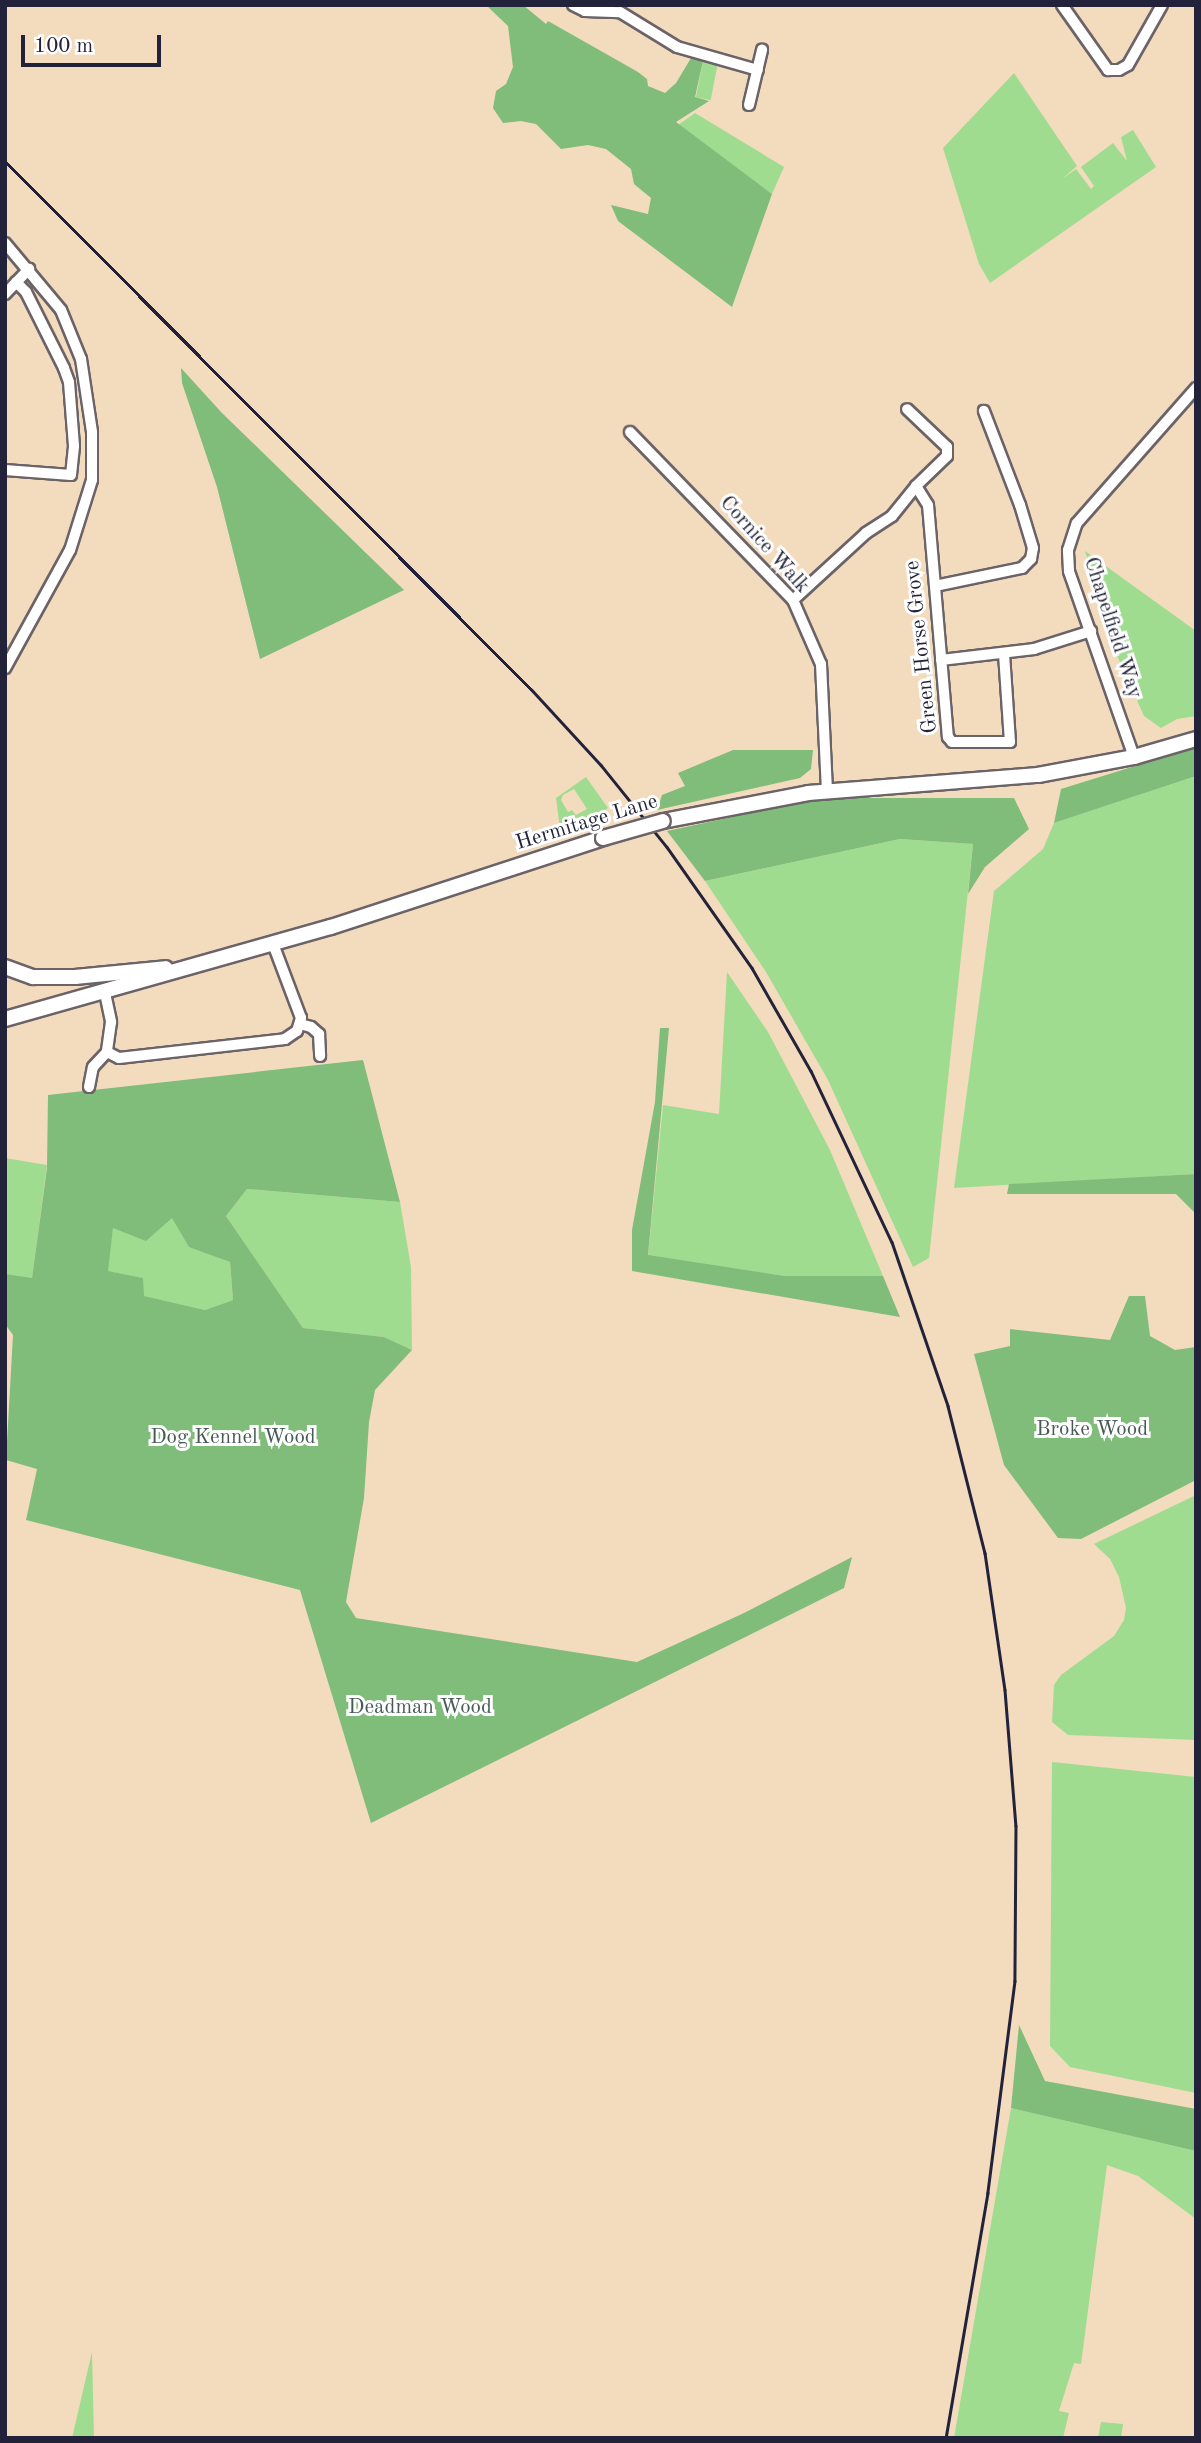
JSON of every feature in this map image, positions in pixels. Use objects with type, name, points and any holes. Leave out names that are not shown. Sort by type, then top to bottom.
[{"type":"main road","name":"Hermitage Lane","points":[[5,1019],[273,944],[603,838],[707,810],[827,791],[1038,775],[1134,757],[1196,739]]},
{"type":"main road","points":[[5,967],[33,977],[75,977],[200,965]]},
{"type":"street","points":[[573,5],[585,12],[620,12],[677,47],[758,70]]},
{"type":"street","points":[[1062,5],[1108,70],[1119,70],[1128,65],[1162,5]]},
{"type":"street","points":[[749,105],[762,50]]},
{"type":"street","points":[[5,243],[61,310],[81,359],[92,432],[92,480],[70,550],[5,668]]},
{"type":"street","points":[[5,293],[29,269]]},
{"type":"street","points":[[5,470],[71,475],[74,446],[69,382],[26,292],[16,282]]},
{"type":"street","name":"Chapelfield Way","points":[[1134,757],[1069,571],[1068,550],[1072,530],[1196,388]]},
{"type":"street","points":[[793,600],[866,533],[892,516],[949,452],[907,409]]},
{"type":"street","points":[[935,586],[1022,568],[1031,559],[1033,548],[1020,505],[984,411]]},
{"type":"street","name":"Cornice Walk","points":[[630,432],[793,600],[821,664],[827,791]]},
{"type":"street","name":"Green Horse Grove","points":[[916,486],[928,505],[948,737],[952,742],[1010,742],[1004,653]]},
{"type":"street","points":[[941,660],[1034,649],[1091,631]]},
{"type":"street","points":[[107,1052],[122,1059],[285,1039],[294,1034],[300,1024],[273,944]]},
{"type":"street","points":[[89,1087],[93,1067],[107,1052],[111,1022],[105,993]]},
{"type":"street","points":[[300,1024],[311,1027],[319,1034],[320,1056]]},
{"type":"street","points":[[82,1063],[93,1067]]},
{"type":"green space","points":[[486,5],[523,5],[546,24],[548,21],[638,72],[647,79],[648,86],[665,93],[676,83],[691,58],[703,61],[695,97],[709,101],[676,122],[772,194],[732,307],[618,221],[611,205],[648,214],[651,198],[634,184],[631,169],[606,149],[588,145],[561,149],[536,124],[521,121],[503,123],[493,108],[496,91],[506,84],[513,67],[508,26]]},
{"type":"green space","points":[[703,61],[718,64],[711,100],[696,97]]},
{"type":"green space","points":[[1014,73],[1077,166],[1062,179],[1076,169],[1091,189],[1094,186],[1081,167],[1113,143],[1127,161],[1121,137],[1133,130],[1156,167],[990,283],[979,264],[943,148]]},
{"type":"green space","points":[[695,113],[784,167],[772,194],[678,125]]},
{"type":"green space","points":[[181,368],[222,413],[404,590],[260,659],[217,487],[182,383]]},
{"type":"green space","points":[[1085,551],[1196,631],[1196,716],[1177,719],[1161,728],[1144,716],[1115,651]]},
{"type":"green space","points":[[1196,747],[1196,776],[1054,823],[1061,789]]},
{"type":"green space","points":[[733,750],[813,750],[811,769],[800,778],[657,810],[662,795],[685,786],[678,773]]},
{"type":"green space","points":[[1196,776],[1196,1174],[954,1188],[994,891],[1043,849],[1054,823]]},
{"type":"green space","points":[[586,777],[608,808],[585,824],[560,829],[556,798]],"holes":[[[574,789],[587,809],[576,815],[572,810],[568,812],[561,800],[563,795]]]},
{"type":"green space","points":[[821,798],[1014,798],[1029,829],[985,867],[968,894],[973,844],[900,839],[705,881],[667,831]]},
{"type":"green space","points":[[900,839],[973,844],[929,1258],[913,1267],[828,1080],[766,972],[705,881]]},
{"type":"green space","points":[[727,972],[768,1032],[830,1150],[883,1276],[785,1276],[648,1256],[663,1105],[719,1114]]},
{"type":"green space","points":[[660,1028],[669,1028],[648,1255],[785,1276],[883,1276],[900,1317],[632,1271],[632,1230],[655,1102]]},
{"type":"green space","name":"Dog Kennel Wood","points":[[363,1060],[400,1202],[247,1189],[226,1216],[303,1328],[384,1337],[412,1350],[375,1390],[369,1422],[364,1498],[346,1602],[356,1618],[637,1662],[744,1613],[852,1557],[844,1588],[371,1823],[300,1590],[26,1520],[37,1469],[6,1460],[13,1335],[5,1324],[5,1274],[32,1278],[47,1168],[48,1095]],"holes":[[[172,1218],[189,1247],[230,1262],[233,1300],[205,1310],[144,1296],[143,1278],[108,1271],[113,1228],[146,1241]]]},
{"type":"green space","points":[[5,1158],[47,1165],[32,1279],[5,1274]]},
{"type":"green space","points":[[1196,1174],[1196,1214],[1176,1194],[1007,1194],[1009,1184]]},
{"type":"green space","points":[[247,1189],[400,1202],[411,1267],[412,1350],[384,1337],[303,1328],[226,1216]]},
{"type":"green space","points":[[172,1217],[189,1246],[230,1262],[233,1300],[205,1310],[143,1296],[142,1278],[107,1271],[113,1227]]},
{"type":"green space","name":"Broke Wood","points":[[1129,1296],[1145,1296],[1150,1336],[1175,1350],[1196,1347],[1196,1480],[1081,1539],[1058,1538],[1004,1465],[974,1354],[1010,1346],[1010,1329],[1110,1340]]},
{"type":"green space","points":[[1196,1495],[1196,1740],[1068,1735],[1052,1722],[1054,1685],[1061,1675],[1114,1636],[1124,1620],[1126,1608],[1119,1577],[1110,1559],[1094,1544]]},
{"type":"green space","points":[[1052,1762],[1196,1777],[1196,2093],[1070,2067],[1050,2046]]},
{"type":"green space","points":[[1019,2025],[1045,2081],[1196,2109],[1196,2151],[1011,2108]]},
{"type":"green space","points":[[1011,2108],[1196,2151],[1196,2219],[1138,2176],[1107,2165],[1081,2364],[1074,2363],[1059,2411],[1069,2413],[1063,2438],[954,2438]]},
{"type":"green space","points":[[92,2352],[94,2438],[72,2438]]},
{"type":"green space","points":[[1101,2422],[1123,2424],[1121,2438],[1098,2438]]},
{"type":"railway","points":[[5,161],[532,690],[601,765],[667,847],[752,968],[811,1071],[892,1242],[948,1406],[985,1553],[1005,1690],[1016,1826],[1015,1981],[988,2193],[946,2438]]},
{"type":"park label","name":"Deadman Wood","points":[[420,1708]]}]
